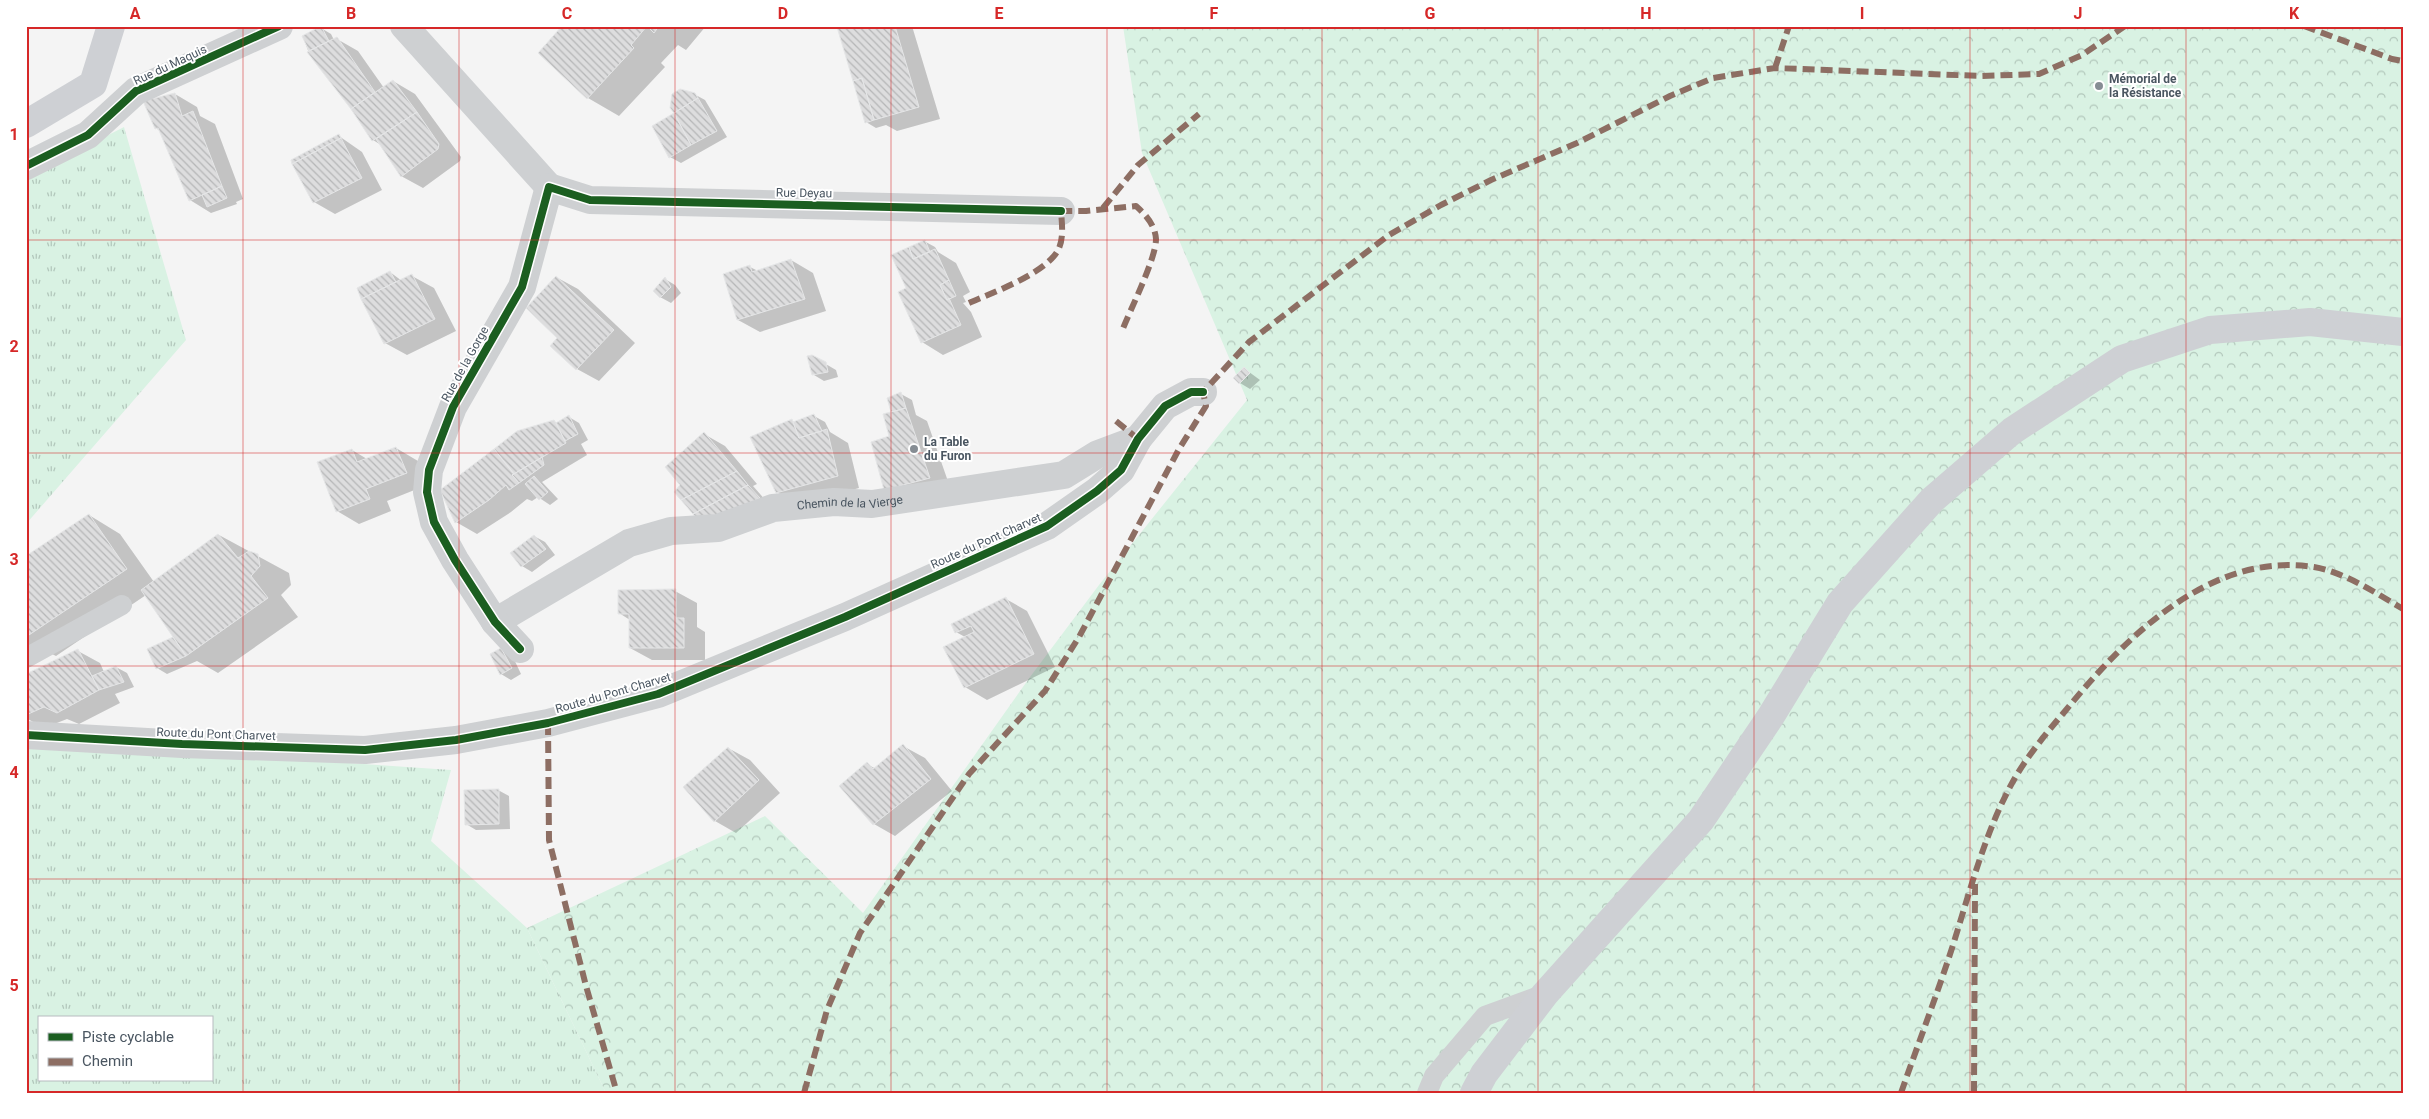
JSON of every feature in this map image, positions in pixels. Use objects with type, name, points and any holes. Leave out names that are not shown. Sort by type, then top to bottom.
[{"type":"main road","points":[[26,124],[93,84],[111,26]]},
{"type":"main road","points":[[1474,1093],[1484,1074],[1545,994],[1701,820],[1771,716],[1840,603],[1932,500],[2012,431],[2122,359],[2210,330],[2310,322],[2403,332]]},
{"type":"street","name":"Rue du Maquis","points":[[26,166],[88,135],[136,91],[279,26]]},
{"type":"street","points":[[404,26],[549,187]]},
{"type":"street","name":"Rue Deyau","points":[[549,187],[590,200],[1061,211]]},
{"type":"street","name":"Rue de la Gorge","points":[[520,649],[495,622],[434,522],[427,492],[429,470],[453,407],[522,287],[549,187]]},
{"type":"street","points":[[1138,439],[1165,406],[1191,392],[1203,392]]},
{"type":"street","name":"Chemin de la Vierge","points":[[495,622],[629,543],[671,531],[718,528],[773,508],[834,502],[872,504],[1064,475],[1098,454],[1138,439]]},
{"type":"street","name":"Route du Pont Charvet","points":[[26,735],[182,744],[365,750],[456,740],[548,723],[649,697],[845,617],[1047,526],[1098,491],[1121,470],[1138,439]]},
{"type":"lane","points":[[26,658],[122,605]]},
{"type":"lane","points":[[1427,1093],[1434,1076],[1485,1016],[1545,994]]},
{"type":"green space","points":[[1123,26],[2403,26],[2403,1093],[606,1093],[527,928],[765,816],[863,913],[1030,677],[1099,585],[1247,400],[1142,153]]},
{"type":"green space","points":[[124,127],[186,340],[26,524],[26,177]]},
{"type":"green space","points":[[26,741],[451,770],[431,841],[527,928],[606,1093],[26,1093]]},
{"type":"building","points":[[321,26],[329,41],[309,51],[302,36]]},
{"type":"building","points":[[562,26],[568,29],[570,26],[647,26],[631,45],[634,48],[587,99],[538,53]]},
{"type":"building","points":[[647,26],[659,26],[654,33]]},
{"type":"building","points":[[895,26],[919,107],[874,120],[862,78],[853,81],[837,27]]},
{"type":"building","points":[[337,37],[375,92],[351,109],[307,52]]},
{"type":"building","points":[[862,78],[874,120],[865,123],[853,81]]},
{"type":"building","points":[[393,80],[417,112],[372,141],[351,109]]},
{"type":"building","points":[[680,89],[695,93],[698,98],[674,113],[670,108],[672,94]]},
{"type":"building","points":[[175,93],[182,116],[193,111],[222,186],[189,201],[158,128],[155,129],[143,101]]},
{"type":"building","points":[[698,98],[717,131],[691,145],[674,113]]},
{"type":"building","points":[[417,112],[439,144],[438,149],[401,177],[376,139]]},
{"type":"building","points":[[674,113],[691,145],[669,158],[652,126]]},
{"type":"building","points":[[339,134],[341,138],[292,164],[291,160]]},
{"type":"building","points":[[341,138],[362,178],[313,203],[292,164]]},
{"type":"building","points":[[222,186],[227,198],[207,207],[202,195]]},
{"type":"building","points":[[925,240],[930,252],[913,259],[909,247]]},
{"type":"building","points":[[909,247],[913,259],[935,249],[949,280],[940,285],[947,300],[949,298],[961,325],[921,343],[898,292],[906,288],[891,255]]},
{"type":"building","points":[[791,259],[805,299],[737,320],[723,274],[750,265],[752,272]]},
{"type":"building","points":[[390,271],[396,282],[361,299],[357,288]]},
{"type":"building","points":[[412,274],[435,319],[384,344],[361,299]]},
{"type":"building","points":[[556,276],[614,330],[576,370],[550,346],[557,338],[526,308]]},
{"type":"building","points":[[665,277],[671,287],[660,298],[653,291]]},
{"type":"building","points":[[949,280],[956,296],[947,300],[940,285]]},
{"type":"building","points":[[812,355],[826,362],[828,372],[812,375],[807,356]]},
{"type":"building","points":[[1244,367],[1250,373],[1239,384],[1233,378]]},
{"type":"building","points":[[901,392],[906,408],[891,412],[887,398]]},
{"type":"building","points":[[906,408],[930,478],[884,490],[871,442],[889,436],[883,414]]},
{"type":"building","points":[[814,414],[822,431],[799,438],[793,422]]},
{"type":"building","points":[[569,415],[578,434],[565,441],[556,423]]},
{"type":"building","points":[[792,419],[799,438],[827,429],[838,476],[776,493],[750,437]]},
{"type":"building","points":[[554,420],[566,443],[514,474],[494,449],[517,431]]},
{"type":"building","points":[[704,432],[737,471],[681,500],[674,492],[680,485],[665,467]]},
{"type":"building","points":[[396,447],[407,473],[366,489],[370,499],[336,512],[317,462],[352,449],[357,462]]},
{"type":"building","points":[[494,449],[519,483],[509,490],[506,485],[489,500],[455,523],[440,490]]},
{"type":"building","points":[[542,457],[544,465],[519,483],[512,475]]},
{"type":"building","points":[[737,471],[748,485],[693,514],[681,500]]},
{"type":"building","points":[[534,476],[548,492],[539,500],[525,484]]},
{"type":"building","points":[[748,485],[760,498],[728,512],[700,518],[696,518],[693,514]]},
{"type":"building","points":[[89,514],[127,569],[26,637],[26,556]]},
{"type":"building","points":[[218,534],[238,558],[249,551],[258,554],[260,566],[251,576],[268,598],[186,656],[141,590]]},
{"type":"building","points":[[534,535],[546,549],[521,567],[510,553]]},
{"type":"building","points":[[676,589],[676,618],[684,618],[684,648],[629,648],[629,614],[618,614],[618,590]]},
{"type":"building","points":[[1006,597],[1034,654],[964,688],[943,647],[974,632],[971,626],[955,633],[951,624]]},
{"type":"building","points":[[173,637],[186,656],[156,669],[147,649]]},
{"type":"building","points":[[501,648],[512,668],[500,675],[490,654]]},
{"type":"building","points":[[78,649],[99,690],[57,713],[44,707],[26,715],[26,674]]},
{"type":"building","points":[[116,666],[124,682],[99,690],[92,676]]},
{"type":"building","points":[[903,744],[931,779],[873,825],[839,786],[867,762],[873,769]]},
{"type":"building","points":[[728,747],[759,780],[714,822],[683,787]]},
{"type":"building","points":[[499,789],[499,824],[465,825],[464,790]]},
{"type":"marked path","points":[[1775,68],[1789,26]]},
{"type":"marked path","points":[[804,1093],[827,1010],[860,933],[969,774],[1045,691],[1079,637],[1179,449],[1206,406],[1203,392],[1249,342],[1389,235],[1441,205],[1491,180],[1577,143],[1670,96],[1713,78],[1775,68],[1981,76],[2039,74],[2082,55],[2125,26]]},
{"type":"marked path","points":[[2304,26],[2392,59],[2403,61]]},
{"type":"marked path","points":[[1103,208],[1138,165],[1199,114]]},
{"type":"marked path","points":[[969,303],[1026,277],[1046,264],[1060,246],[1061,211],[1086,211],[1136,206],[1154,229],[1155,248],[1122,331]]},
{"type":"marked path","points":[[1116,421],[1138,439]]},
{"type":"marked path","points":[[1901,1093],[1947,964],[1980,859],[2005,796],[2021,767],[2040,742],[2115,655],[2143,629],[2173,606],[2205,586],[2240,572],[2276,566],[2314,567],[2337,573],[2403,609]]},
{"type":"marked path","points":[[548,723],[549,840],[586,986],[617,1093]]},
{"type":"marked path","points":[[1974,1093],[1975,884]]},
{"type":"cycle path","points":[[26,166],[88,135],[136,91],[279,26]]},
{"type":"cycle path","points":[[520,649],[495,622],[455,560],[434,522],[427,492],[429,470],[453,407],[522,287],[549,187],[590,200],[1061,211]]},
{"type":"cycle path","points":[[26,735],[182,744],[365,750],[456,740],[548,723],[658,694],[845,617],[1047,526],[1097,491],[1121,470],[1138,439],[1165,406],[1191,392],[1203,392]]},
{"type":"place","name":"Mémorial de la Résistance","points":[[2099,86]]},
{"type":"place","name":"La Table du Furon","points":[[914,449]]}]
